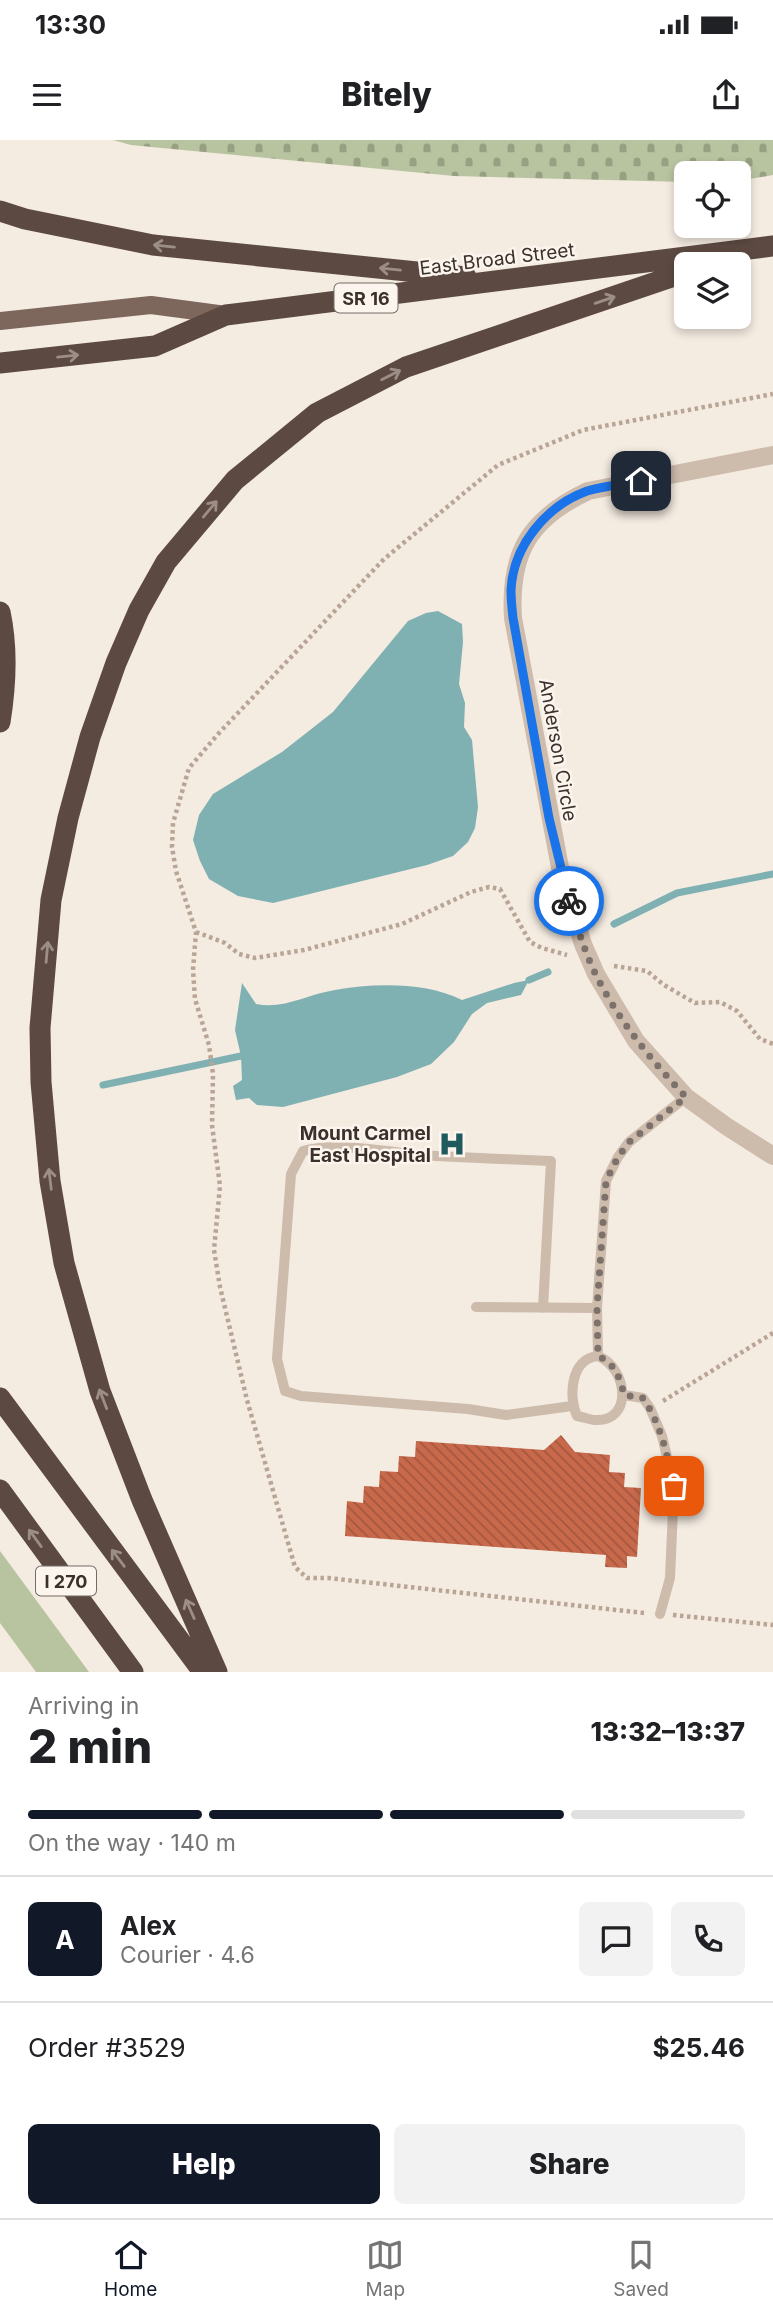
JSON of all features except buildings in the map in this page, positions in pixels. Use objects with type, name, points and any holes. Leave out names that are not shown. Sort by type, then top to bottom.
[{"type":"highway","points":[[0,211],[25,219],[153,245],[507,281]]},
{"type":"highway","name":"East Broad Street","points":[[0,363],[155,346],[226,315],[764,247]]},
{"type":"highway","points":[[217,1672],[142,1500],[100,1391],[64,1263],[50,1181],[40,1042],[51,900],[68,818],[90,737],[116,663],[139,610],[166,562],[235,480],[317,413],[406,367],[674,276]]},
{"type":"highway","points":[[0,612],[6,669],[0,722]]},
{"type":"highway","points":[[0,1398],[203,1672]]},
{"type":"highway","name":"I 270","points":[[0,1490],[133,1672]]},
{"type":"main road","name":"East Broad Street","points":[[0,321],[151,305],[226,315]]},
{"type":"street","name":"Anderson Circle","points":[[773,455],[588,491],[563,503],[532,532],[518,558],[511,589],[515,630],[562,878],[590,962],[636,1041],[686,1097],[773,1156]]},
{"type":"lane","points":[[598,1356],[597,1308],[606,1181],[629,1142],[686,1097]]},
{"type":"lane","points":[[543,1308],[551,1161],[359,1149],[303,1151],[291,1174],[277,1359],[285,1391],[301,1396],[468,1409],[506,1415],[572,1406]]},
{"type":"lane","points":[[476,1307],[597,1308]]},
{"type":"lane","points":[[589,1357],[606,1359],[620,1377],[624,1395],[618,1410],[606,1418],[596,1420],[577,1416],[572,1406],[575,1372],[581,1362],[589,1357]]},
{"type":"lane","points":[[624,1395],[643,1398],[650,1408],[662,1436],[674,1486],[670,1578],[660,1614]]},
{"type":"path","points":[[773,394],[583,430],[498,466],[384,559],[219,733],[189,768],[173,823],[172,846],[176,871],[196,932],[193,970],[195,999],[209,1045],[213,1074],[212,1125],[220,1186],[214,1250],[220,1287],[247,1400],[295,1567],[307,1578],[328,1578],[773,1625]]},
{"type":"path","points":[[196,932],[225,943],[239,954],[255,958],[304,950],[402,923],[471,892],[489,887],[500,889],[530,942],[590,962],[647,971],[664,985],[695,1003],[720,1002],[737,1011],[760,1039],[773,1044]]},
{"type":"path","points":[[650,1408],[773,1333]]},
{"type":"green space","points":[[113,140],[773,140],[773,175],[751,179],[751,161],[674,161],[674,182],[454,176],[131,145]]},
{"type":"green space","points":[[0,1551],[89,1672],[36,1672],[0,1623]]},
{"type":"water","points":[[438,611],[462,624],[459,684],[465,703],[464,727],[472,740],[478,807],[475,828],[468,842],[453,856],[427,865],[273,903],[238,896],[209,879],[193,840],[199,815],[213,794],[282,752],[333,712],[408,621]]},
{"type":"water","points":[[529,980],[521,995],[487,1003],[472,1014],[454,1042],[431,1064],[397,1077],[283,1107],[257,1105],[249,1098],[236,1100],[233,1086],[242,1080],[241,1056],[235,1030],[242,983],[256,1004],[276,1005],[335,990],[383,985],[432,990],[462,1000]]},
{"type":"waterway","points":[[614,924],[677,893],[773,874]]},
{"type":"waterway","points":[[529,980],[548,972]]},
{"type":"waterway","points":[[103,1085],[241,1056]]},
{"type":"way so far","points":[[569,901],[596,974],[636,1041],[686,1097],[629,1142],[606,1181],[597,1308],[598,1356],[606,1359],[620,1377],[624,1395],[643,1398],[650,1408],[662,1436],[674,1486]]},
{"type":"place","name":"Mount Carmel East Hospital","points":[[452,1144]]},
{"type":"route","points":[[569,901],[549,818],[513,618],[511,589],[518,558],[532,532],[545,517],[563,503],[588,491],[641,481]]}]
